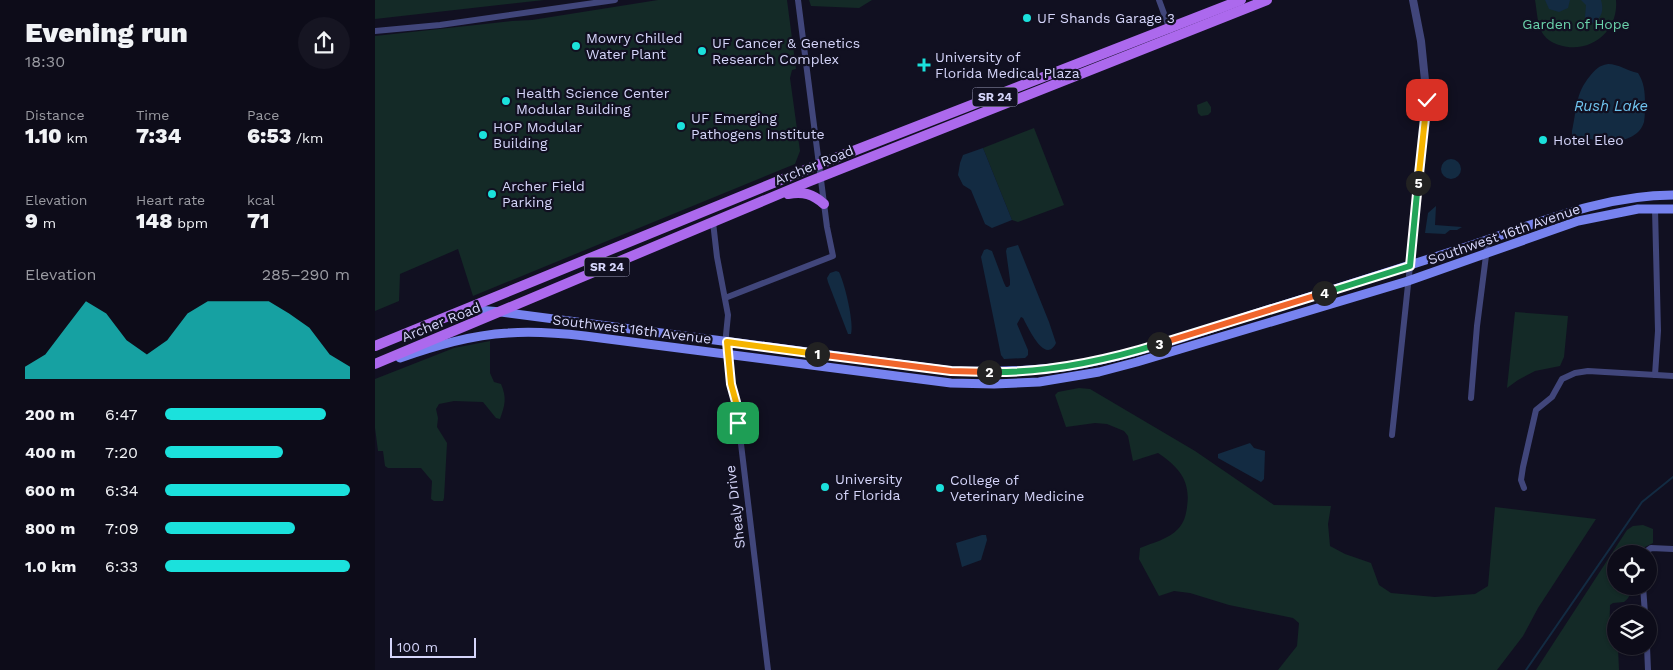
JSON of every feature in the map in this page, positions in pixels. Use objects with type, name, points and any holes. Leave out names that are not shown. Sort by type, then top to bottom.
[{"type":"main road","name":"Archer Road","points":[[377,364],[770,198],[1171,33],[1241,0]]},
{"type":"main road","name":"Archer Road","points":[[375,346],[819,164],[1171,33],[1267,0]]},
{"type":"main road","points":[[770,198],[803,193],[816,197],[824,204]]},
{"type":"main road","name":"Southwest 16th Avenue","points":[[466,309],[951,371],[1038,370],[1074,366],[1135,351],[1410,266],[1585,208],[1633,197],[1673,195]]},
{"type":"main road","name":"Southwest 16th Avenue","points":[[377,364],[467,338],[508,332],[543,332],[951,383],[1039,382],[1081,376],[1133,363],[1408,280],[1578,221],[1629,211],[1673,209]]},
{"type":"main road","points":[[435,339],[437,333],[453,325],[466,309]]},
{"type":"main road","points":[[406,334],[415,344],[421,345]]},
{"type":"main road","points":[[377,364],[391,349],[393,339]]},
{"type":"street","points":[[375,31],[440,25],[615,0]]},
{"type":"street","points":[[725,298],[833,256],[827,227],[797,0]]},
{"type":"street","points":[[1159,0],[1171,33]]},
{"type":"street","points":[[1392,434],[1427,100],[1421,41],[1413,0]]},
{"type":"street","points":[[1655,209],[1658,331],[1655,375]]},
{"type":"street","name":"Shealy Drive","points":[[713,222],[728,320],[727,342],[731,384],[736,402],[767,670]]},
{"type":"street","points":[[1471,398],[1487,240]]},
{"type":"street","points":[[1524,488],[1521,480],[1523,467],[1537,410],[1552,397],[1562,380],[1575,373],[1594,371],[1673,376]]},
{"type":"street","points":[[1657,548],[1673,549]]},
{"type":"street","points":[[1647,655],[1648,670]]},
{"type":"green space","points":[[375,0],[544,0],[375,19]]},
{"type":"green space","points":[[658,0],[787,0],[796,69],[792,70],[790,78],[800,151],[795,164],[473,296],[458,249],[400,274],[399,301],[375,311],[375,36],[532,20]]},
{"type":"green space","points":[[809,0],[872,0],[859,8],[811,6]]},
{"type":"green space","name":"Garden of Hope","points":[[1535,0],[1616,0],[1616,11],[1613,22],[1600,38],[1581,47],[1570,47],[1548,40],[1543,34],[1538,22]]},
{"type":"green space","points":[[1207,101],[1211,107],[1211,112],[1208,115],[1201,116],[1198,113],[1197,105]]},
{"type":"green space","points":[[1034,128],[1064,205],[1018,222],[1012,220],[983,148]]},
{"type":"green space","points":[[1515,312],[1568,316],[1564,357],[1560,366],[1535,371],[1507,388]]},
{"type":"green space","points":[[490,341],[490,373],[494,382],[501,384],[505,398],[500,419],[496,418],[483,402],[454,401],[439,404],[436,409],[437,427],[447,443],[444,498],[443,501],[434,501],[431,499],[432,481],[421,468],[388,468],[385,466],[383,451],[378,451],[375,428],[375,379],[454,348]]},
{"type":"green space","points":[[1079,388],[1090,389],[1195,451],[1274,505],[1331,506],[1328,524],[1330,546],[1345,554],[1371,563],[1379,585],[1391,593],[1435,597],[1475,594],[1488,586],[1495,507],[1596,519],[1538,608],[1523,636],[1497,670],[1278,670],[1297,646],[1299,623],[1293,618],[1229,605],[1190,593],[1174,591],[1159,596],[1139,559],[1140,548],[1170,535],[1182,524],[1188,498],[1185,482],[1177,469],[1158,453],[1133,461],[1128,436],[1124,431],[1107,424],[1095,423],[1066,427],[1055,395],[1058,392]]},
{"type":"green space","points":[[1643,525],[1653,529],[1653,543],[1649,545],[1617,545],[1627,530],[1633,526]]},
{"type":"green space","points":[[1607,561],[1607,595],[1630,595],[1624,602],[1607,605],[1607,655],[1618,655],[1619,670],[1536,670]]},
{"type":"water","points":[[1545,0],[1570,0],[1568,8],[1559,12],[1549,9]]},
{"type":"water","points":[[1581,0],[1601,0],[1601,13],[1593,23],[1588,22],[1585,17],[1586,5]]},
{"type":"water","name":"Rush Lake","points":[[1608,64],[1638,73],[1642,80],[1644,91],[1644,122],[1641,129],[1635,134],[1621,140],[1597,141],[1588,138],[1577,138],[1572,135],[1572,131],[1577,102],[1582,89],[1596,70]]},
{"type":"water","points":[[983,148],[1012,220],[992,228],[985,224],[971,190],[963,185],[958,175],[963,155]]},
{"type":"water","points":[[1451,159],[1458,162],[1461,169],[1458,176],[1451,179],[1444,176],[1441,169],[1444,162]]},
{"type":"water","points":[[1436,206],[1435,225],[1462,227],[1457,230],[1450,230],[1445,234],[1425,233],[1428,213]]},
{"type":"water","points":[[1018,245],[1056,343],[1052,349],[1047,350],[1042,347],[1021,317],[1017,324],[1028,350],[1028,355],[1025,358],[1004,359],[1001,355],[981,257],[984,250],[992,251],[1004,283],[1008,287],[1010,280],[1006,251],[1007,248]]},
{"type":"water","points":[[839,272],[846,294],[852,329],[851,334],[848,334],[827,278],[830,273]]},
{"type":"water","points":[[1250,443],[1254,448],[1265,451],[1264,479],[1261,482],[1218,458],[1218,454]]},
{"type":"water","points":[[986,535],[987,540],[981,560],[962,567],[956,543]]},
{"type":"waterway","points":[[1526,670],[1642,502],[1673,477]]},
{"type":"place","name":"UF Shands Garage 3","points":[[1027,18]]},
{"type":"place","name":"Mowry Chilled Water Plant","points":[[576,46]]},
{"type":"place","name":"UF Cancer & Genetics Research Complex","points":[[702,51]]},
{"type":"place","name":"University of Florida Medical Plaza","points":[[924,65]]},
{"type":"place","name":"Health Science Center Modular Building","points":[[506,101]]},
{"type":"place","name":"UF Emerging Pathogens Institute","points":[[681,126]]},
{"type":"place","name":"HOP Modular Building","points":[[483,135]]},
{"type":"place","name":"Hotel Eleo","points":[[1543,140]]},
{"type":"place","name":"Archer Field Parking","points":[[492,194]]},
{"type":"place","name":"University of Florida","points":[[825,487]]},
{"type":"place","name":"College of Veterinary Medicine","points":[[940,488]]},
{"type":"route","points":[[738,423],[736,398],[731,384],[727,342],[951,371],[994,372],[1074,366],[1193,334],[1410,266],[1427,100]]}]
